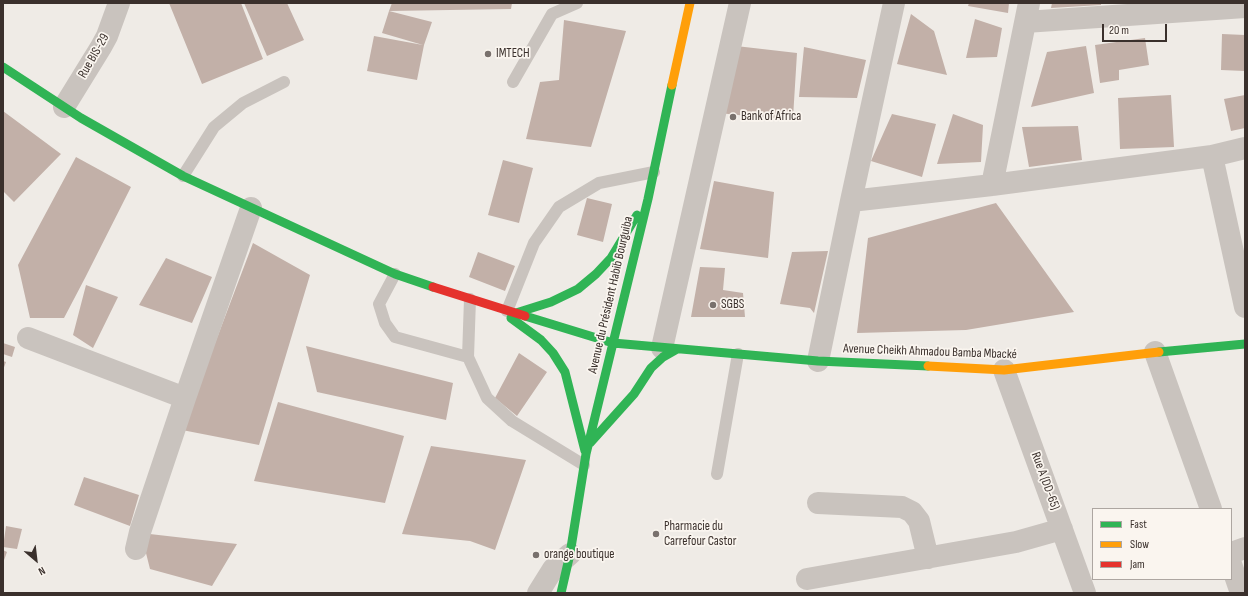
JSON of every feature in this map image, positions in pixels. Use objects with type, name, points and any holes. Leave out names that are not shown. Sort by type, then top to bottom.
[{"type":"street","name":"Rue BIS-29","points":[[64,107],[101,47],[119,3]]},
{"type":"street","name":"Avenue du Président Habib Bourguiba","points":[[561,593],[570,554],[586,455],[648,199],[690,3]]},
{"type":"street","points":[[586,455],[634,394],[650,368],[663,357],[670,348],[740,3]]},
{"type":"street","points":[[818,361],[894,3]]},
{"type":"street","points":[[992,185],[1027,12],[1245,7]]},
{"type":"street","name":"Avenue Cheikh Ahmadou Bamba Mbacké","points":[[3,67],[64,107],[183,176],[395,274],[495,307],[613,343],[818,361],[1004,370],[1155,352],[1245,344]]},
{"type":"street","points":[[851,201],[992,185],[1212,156],[1245,148]]},
{"type":"street","points":[[1212,156],[1245,307]]},
{"type":"street","points":[[512,312],[551,302],[578,289],[596,274],[611,258],[648,199]]},
{"type":"street","points":[[136,549],[140,532],[185,398],[251,208]]},
{"type":"street","points":[[495,307],[532,332],[553,352],[565,372],[586,455]]},
{"type":"street","points":[[28,338],[185,398]]},
{"type":"street","points":[[1155,352],[1211,508]]},
{"type":"street","name":"Rue A (DD-65)","points":[[1004,370],[1084,593]]},
{"type":"street","points":[[818,503],[902,507],[907,509],[912,512],[919,521],[928,558]]},
{"type":"street","points":[[807,579],[1016,542],[1062,529]]},
{"type":"street","points":[[1232,553],[1245,548]]},
{"type":"street","points":[[538,593],[539,589],[553,569],[570,554]]},
{"type":"street","points":[[1232,567],[1241,593]]},
{"type":"lane","points":[[513,82],[552,14],[577,3]]},
{"type":"lane","points":[[183,176],[214,128],[243,103],[284,82]]},
{"type":"lane","points":[[512,312],[534,243],[560,208],[599,183],[654,172]]},
{"type":"lane","points":[[395,274],[379,304],[385,323],[395,337],[468,357]]},
{"type":"lane","points":[[470,299],[468,357],[487,398],[512,421],[586,455]]},
{"type":"lane","points":[[717,474],[738,354]]},
{"type":"building","points":[[169,3],[241,3],[263,59],[202,84]]},
{"type":"building","points":[[244,3],[287,3],[304,40],[267,56]]},
{"type":"building","points":[[392,3],[512,3],[511,9],[389,11]]},
{"type":"building","points":[[969,3],[1009,3],[1008,13],[968,6]]},
{"type":"building","points":[[1052,3],[1101,3],[1101,5],[1051,8]]},
{"type":"building","points":[[389,11],[432,22],[424,45],[417,80],[367,71],[374,36],[423,45],[382,33]]},
{"type":"building","points":[[911,14],[934,31],[947,75],[897,64]]},
{"type":"building","points":[[975,19],[1002,28],[997,57],[966,58]]},
{"type":"building","points":[[564,20],[626,31],[591,147],[526,139],[540,82],[559,80]]},
{"type":"building","points":[[1222,34],[1245,35],[1245,71],[1221,70]]},
{"type":"building","points":[[1145,38],[1149,65],[1119,70],[1119,80],[1100,83],[1095,45]]},
{"type":"building","points":[[736,46],[797,53],[793,118],[767,118],[719,113]]},
{"type":"building","points":[[1086,46],[1094,93],[1031,107],[1047,52]]},
{"type":"building","points":[[804,47],[866,60],[857,98],[799,97]]},
{"type":"building","points":[[1171,95],[1174,147],[1120,149],[1118,98]]},
{"type":"building","points":[[1245,95],[1245,128],[1231,131],[1224,99]]},
{"type":"building","points":[[3,111],[61,154],[14,202],[3,191]]},
{"type":"building","points":[[892,114],[936,124],[922,177],[871,161]]},
{"type":"building","points":[[953,114],[983,125],[981,162],[937,164]]},
{"type":"building","points":[[1078,126],[1082,160],[1029,167],[1022,127]]},
{"type":"building","points":[[76,157],[131,187],[64,318],[30,318],[18,265]]},
{"type":"building","points":[[503,160],[533,168],[519,223],[488,215]]},
{"type":"building","points":[[714,181],[774,192],[768,258],[700,249]]},
{"type":"building","points":[[587,198],[612,204],[603,242],[577,235]]},
{"type":"building","points":[[996,203],[1074,312],[966,330],[857,333],[868,238]]},
{"type":"building","points":[[253,243],[310,275],[259,445],[182,430]]},
{"type":"building","points":[[828,251],[814,313],[810,308],[780,304],[792,252]]},
{"type":"building","points":[[478,252],[515,266],[505,291],[469,277]]},
{"type":"building","points":[[166,258],[212,277],[192,323],[139,305]]},
{"type":"building","points":[[700,267],[725,268],[723,290],[743,293],[745,317],[691,317]]},
{"type":"building","points":[[86,285],[118,297],[93,348],[73,335]]},
{"type":"building","points":[[3,343],[15,347],[12,357],[3,354]]},
{"type":"building","points":[[306,346],[453,383],[446,420],[317,392]]},
{"type":"building","points":[[519,353],[547,372],[517,416],[495,398]]},
{"type":"building","points":[[3,361],[6,362],[3,370]]},
{"type":"building","points":[[278,402],[404,436],[385,503],[254,481]]},
{"type":"building","points":[[431,446],[526,460],[495,550],[470,541],[402,534]]},
{"type":"building","points":[[84,477],[139,495],[130,526],[74,505]]},
{"type":"building","points":[[6,526],[22,529],[17,549],[3,547]]},
{"type":"building","points":[[141,533],[237,544],[212,586],[150,569]]},
{"type":"building","points":[[3,550],[7,552],[3,563]]},
{"type":"traffic: fast","points":[[3,67],[81,118],[183,176],[395,274],[433,287]]},
{"type":"traffic: fast","points":[[561,593],[570,554],[586,454],[648,199],[672,85]]},
{"type":"traffic: fast","points":[[516,313],[551,302],[578,289],[596,274],[611,258],[637,215]]},
{"type":"traffic: fast","points":[[525,316],[613,343],[818,361],[928,366]]},
{"type":"traffic: fast","points":[[511,318],[541,340],[553,353],[565,372],[585,451]]},
{"type":"traffic: fast","points":[[1159,352],[1245,344]]},
{"type":"traffic: fast","points":[[590,443],[634,394],[651,368],[663,357],[677,349]]},
{"type":"traffic: slow","points":[[672,85],[690,3]]},
{"type":"traffic: slow","points":[[928,366],[1004,370],[1159,352]]},
{"type":"traffic: jam","points":[[433,287],[525,316]]},
{"type":"place","name":"IMTECH","points":[[488,54]]},
{"type":"place","name":"Bank of Africa","points":[[733,117]]},
{"type":"place","name":"SGBS","points":[[713,305]]},
{"type":"place","name":"Pharmacie du Carrefour Castor","points":[[656,534]]},
{"type":"place","name":"orange boutique","points":[[536,555]]}]
